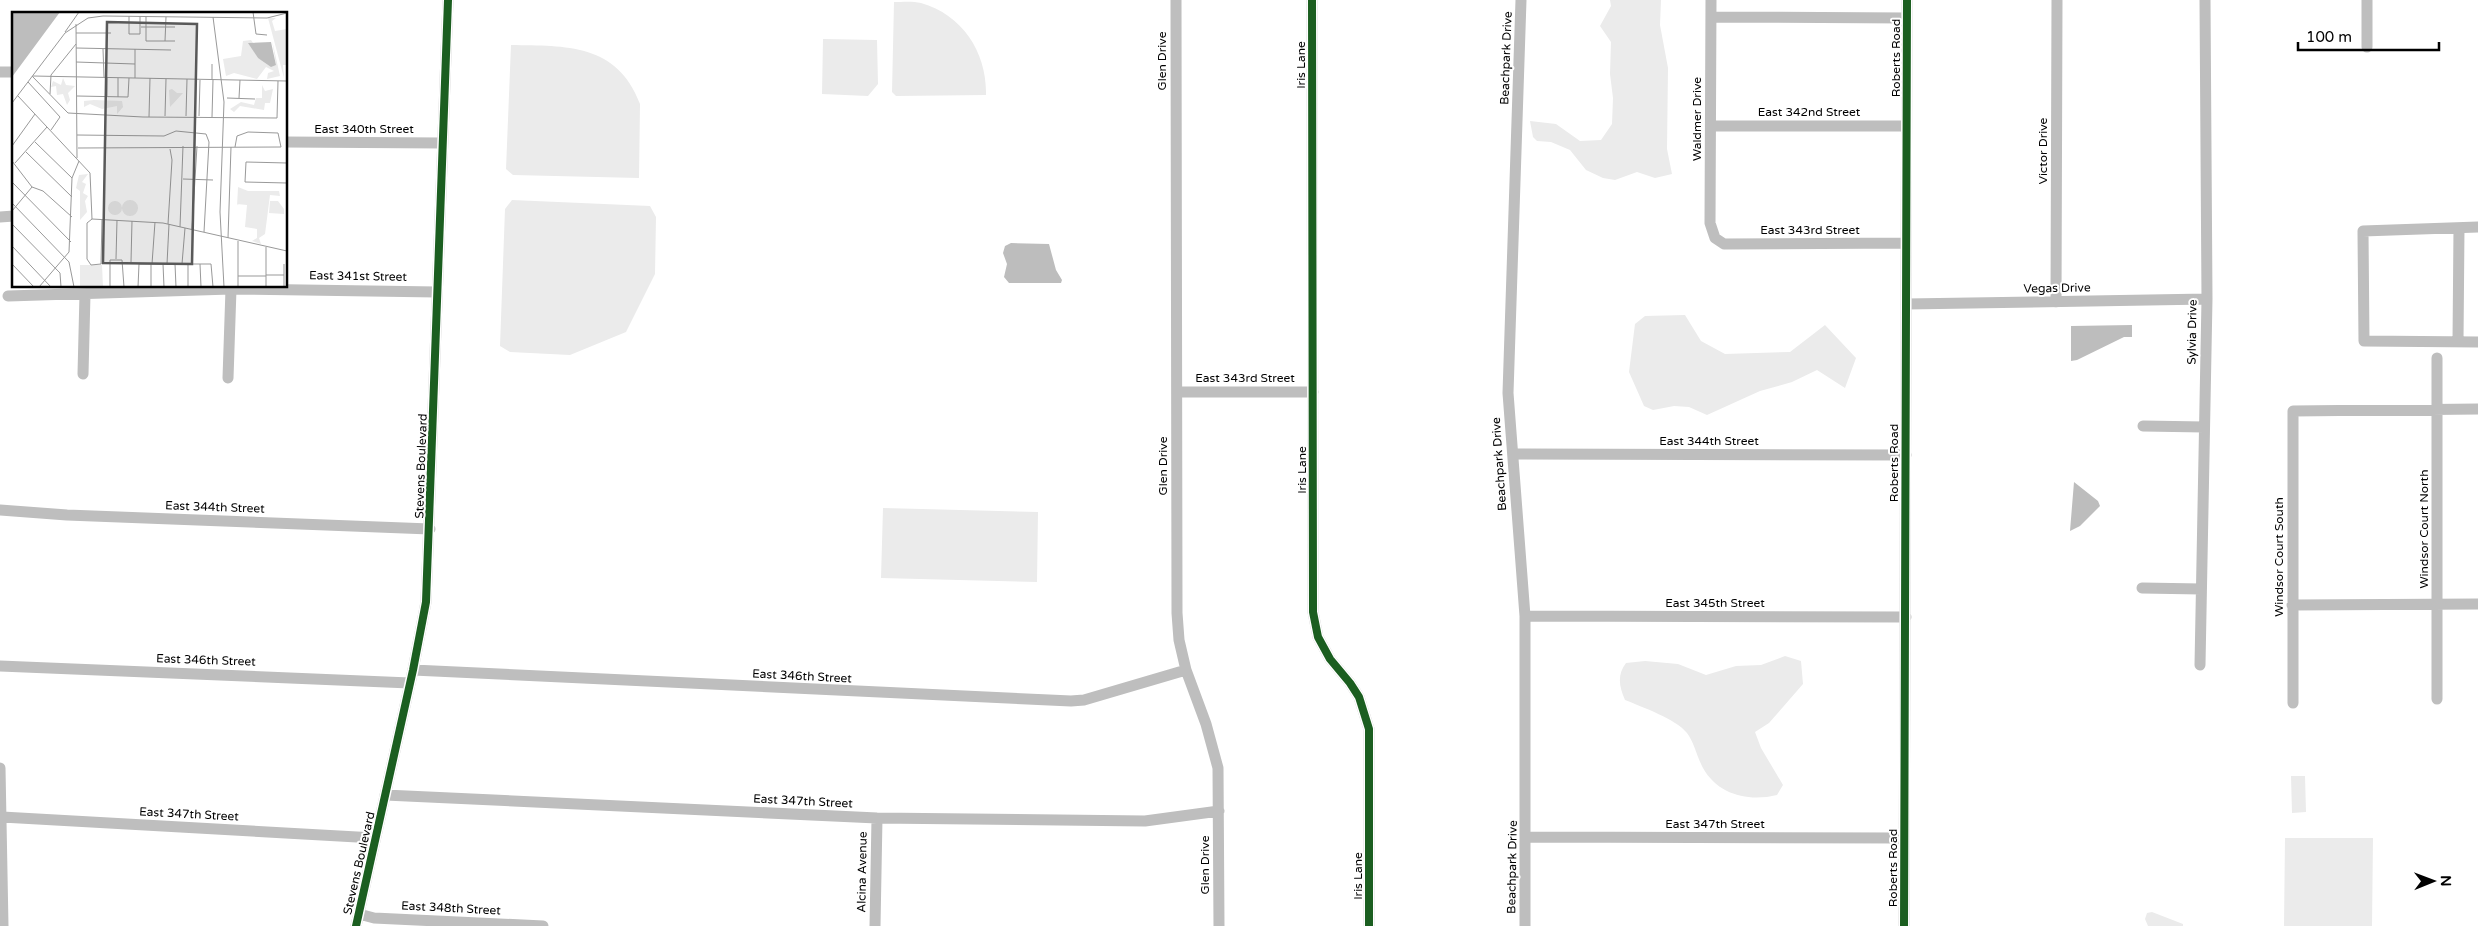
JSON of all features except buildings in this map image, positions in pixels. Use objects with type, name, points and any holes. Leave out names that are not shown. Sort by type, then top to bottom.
[{"type":"street","name":"Stevens Boulevard","points":[[357,920],[413,670],[426,602],[448,0]]},
{"type":"street","name":"Glen Drive","points":[[1176,0],[1177,613],[1186,670],[1216,754],[1219,811],[1219,926]]},
{"type":"street","name":"Iris Lane","points":[[1312,0],[1314,612],[1318,637],[1330,659],[1359,697],[1368,729],[1369,926]]},
{"type":"street","name":"Beachpark Drive","points":[[1521,0],[1508,393],[1525,616],[1525,926]]},
{"type":"street","name":"Waldmer Drive","points":[[1711,0],[1710,223],[1715,238]]},
{"type":"street","name":"Roberts Road","points":[[1904,926],[1907,0]]},
{"type":"street","name":"Victor Drive","points":[[2056,302],[2057,0]]},
{"type":"street","name":"Sylvia Drive","points":[[2200,666],[2207,298],[2205,0]]},
{"type":"street","points":[[2367,0],[2367,47]]},
{"type":"street","points":[[1711,17],[1907,18]]},
{"type":"street","name":"East 342nd Street","points":[[1711,126],[1906,126]]},
{"type":"street","name":"East 340th Street","points":[[288,142],[442,143]]},
{"type":"street","points":[[2478,227],[2363,231],[2364,341],[2478,342]]},
{"type":"street","points":[[2458,342],[2459,228]]},
{"type":"street","name":"East 343rd Street","points":[[1715,238],[1724,244],[1906,244]]},
{"type":"street","points":[[228,378],[231,288]]},
{"type":"street","name":"East 341st Street","points":[[8,296],[231,288],[437,292]]},
{"type":"street","points":[[83,374],[85,294]]},
{"type":"street","name":"Vegas Drive","points":[[1907,304],[2207,298]]},
{"type":"street","name":"Windsor Court North","points":[[2437,358],[2437,700]]},
{"type":"street","name":"East 343rd Street","points":[[1177,392],[1313,392]]},
{"type":"street","points":[[2437,409],[2478,409]]},
{"type":"street","name":"Windsor Court South","points":[[2293,704],[2293,411],[2437,409]]},
{"type":"street","points":[[2143,426],[2204,428]]},
{"type":"street","name":"East 344th Street","points":[[1512,454],[1906,455]]},
{"type":"street","name":"East 344th Street","points":[[0,510],[67,515],[430,530]]},
{"type":"street","points":[[2142,588],[2201,589]]},
{"type":"street","points":[[2292,605],[2478,604]]},
{"type":"street","name":"East 345th Street","points":[[1525,616],[1906,617]]},
{"type":"street","name":"East 346th Street","points":[[0,666],[410,683]]},
{"type":"street","name":"East 346th Street","points":[[413,670],[1071,702],[1084,700],[1186,670]]},
{"type":"street","points":[[0,768],[3,926]]},
{"type":"street","name":"East 347th Street","points":[[385,795],[877,818],[1144,821],[1219,811]]},
{"type":"street","name":"East 347th Street","points":[[2,817],[375,838]]},
{"type":"street","name":"Alcina Avenue","points":[[875,926],[877,818]]},
{"type":"street","name":"East 347th Street","points":[[1526,837],[1904,838]]},
{"type":"street","name":"East 348th Street","points":[[357,920],[374,918],[544,926]]},
{"type":"shaded area","points":[[1610,0],[1661,0],[1660,25],[1668,68],[1667,149],[1672,174],[1655,178],[1637,172],[1615,180],[1603,178],[1586,170],[1570,150],[1551,142],[1537,141],[1533,137],[1530,121],[1556,124],[1580,141],[1601,140],[1612,124],[1611,42],[1600,26],[1611,6]]},
{"type":"shaded area","points":[[894,2],[921,3],[936,9],[960,26],[970,38],[977,51],[985,79],[986,95],[896,96],[892,92]]},
{"type":"shaded area","points":[[823,39],[877,40],[878,84],[868,96],[822,94]]},
{"type":"shaded area","points":[[511,45],[551,46],[588,52],[604,59],[618,69],[630,84],[640,104],[639,178],[513,175],[506,169]]},
{"type":"shaded area","points":[[512,200],[650,206],[656,217],[655,274],[626,332],[570,355],[510,352],[500,346],[505,209]]},
{"type":"shaded area","points":[[1011,243],[1049,244],[1056,270],[1062,280],[1061,283],[1009,283],[1004,277],[1007,264],[1003,253],[1005,246]]},
{"type":"shaded area","points":[[1685,315],[1701,341],[1725,354],[1790,352],[1825,325],[1856,358],[1845,388],[1817,370],[1792,382],[1760,391],[1707,415],[1689,407],[1674,406],[1653,410],[1644,406],[1629,372],[1635,324],[1645,316]]},
{"type":"shaded area","points":[[2132,325],[2132,337],[2124,337],[2077,360],[2071,361],[2071,326]]},
{"type":"shaded area","points":[[2074,482],[2098,501],[2100,506],[2080,526],[2070,531]]},
{"type":"shaded area","points":[[883,508],[1038,512],[1037,582],[881,578]]},
{"type":"shaded area","points":[[1785,656],[1801,661],[1803,684],[1769,723],[1755,732],[1761,748],[1783,785],[1777,795],[1766,797],[1745,797],[1717,785],[1703,768],[1687,733],[1667,718],[1625,700],[1620,685],[1621,672],[1626,663],[1645,661],[1678,664],[1706,675],[1736,666],[1761,665]]},
{"type":"shaded area","points":[[2291,776],[2305,776],[2306,812],[2292,813]]},
{"type":"shaded area","points":[[2285,838],[2373,838],[2372,926],[2284,926]]},
{"type":"shaded area","points":[[2152,912],[2183,924],[2183,926],[2148,926],[2145,919],[2147,913]]},
{"type":"cycle path","points":[[356,926],[413,670],[426,602],[448,0]]},
{"type":"cycle path","points":[[1312,0],[1313,612],[1318,637],[1330,659],[1359,697],[1369,729],[1369,926]]},
{"type":"cycle path","points":[[1904,926],[1907,0]]}]
